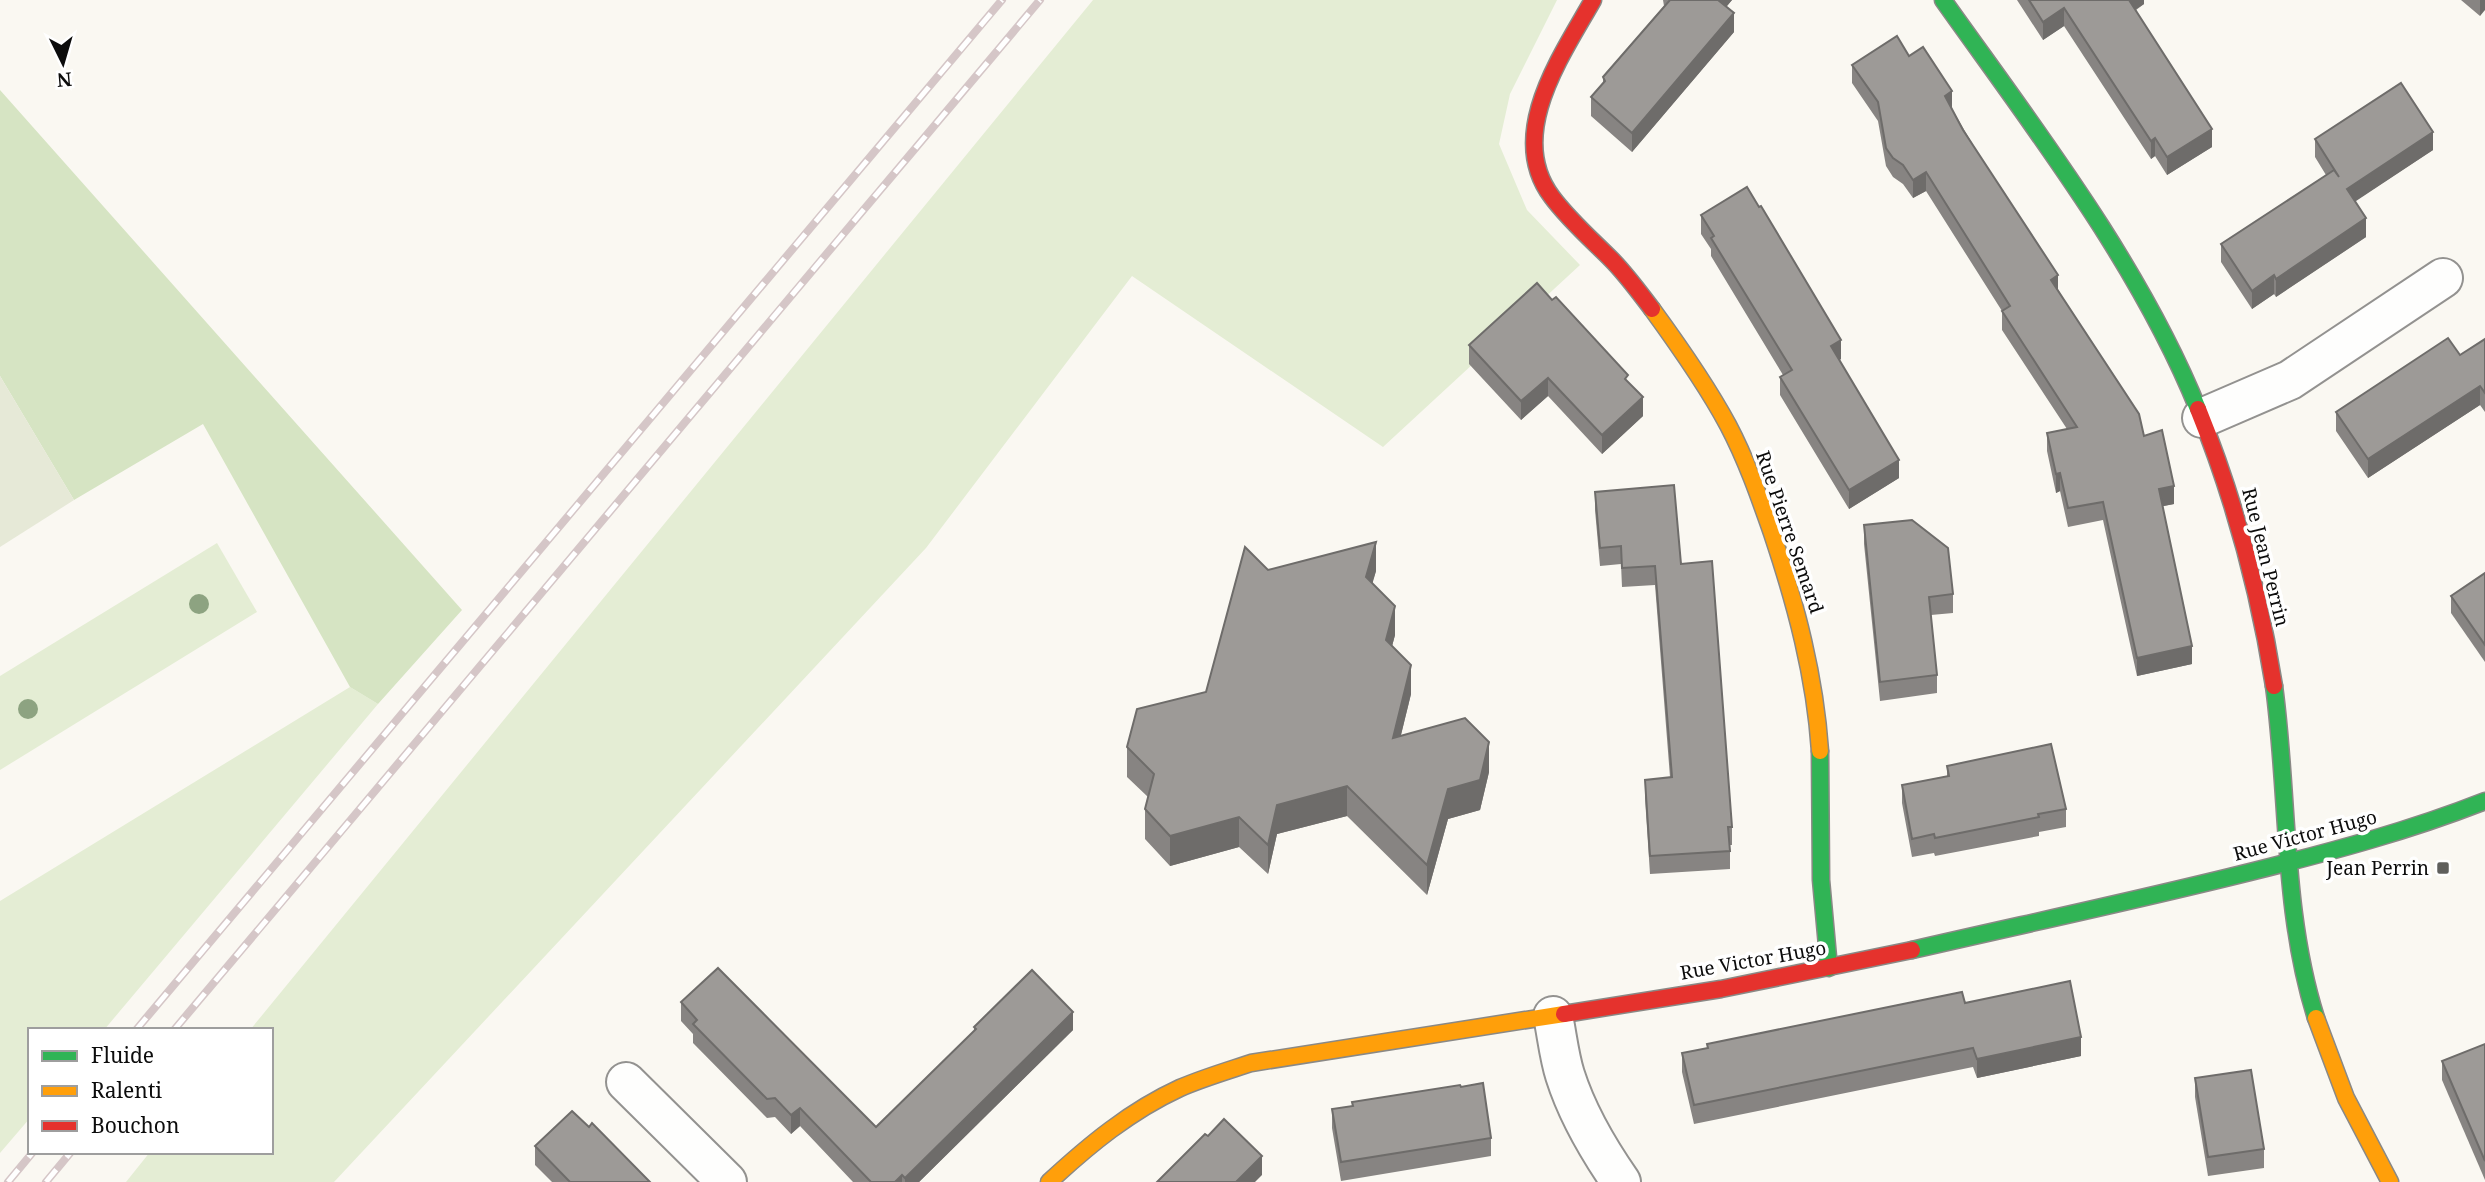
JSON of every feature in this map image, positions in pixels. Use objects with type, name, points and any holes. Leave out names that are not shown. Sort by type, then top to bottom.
[{"type":"street","name":"Rue Pierre Semard","points":[[1593,0],[1547,87],[1534,133],[1539,177],[1552,198],[1620,270],[1675,342],[1720,412],[1758,492],[1802,630],[1816,711],[1820,747],[1821,868],[1829,968]]},
{"type":"street","name":"Rue Jean Perrin","points":[[1943,0],[2074,186],[2139,288],[2179,364],[2202,418],[2251,571],[2271,670],[2282,755],[2289,861],[2299,947],[2320,1034],[2354,1116],[2390,1182]]},
{"type":"street","points":[[2202,418],[2290,380],[2443,278]]},
{"type":"street","name":"Rue Victor Hugo","points":[[1049,1182],[1076,1157],[1138,1110],[1209,1076],[1251,1063],[1773,980],[2177,890],[2411,828],[2485,801]]},
{"type":"street","points":[[1553,1016],[1565,1074],[1577,1104],[1595,1141],[1621,1182]]},
{"type":"street","points":[[626,1082],[727,1182]]},
{"type":"green space","points":[[1093,0],[1557,0],[1510,94],[1499,144],[1527,210],[1580,265],[1383,447],[1132,276],[926,548],[334,1182],[126,1182],[148,1154],[273,1154],[273,1028],[252,1028]]},
{"type":"green space","points":[[0,90],[462,610],[378,704],[350,687],[203,424],[74,500],[0,376]]},
{"type":"green space","points":[[0,376],[74,500],[0,547]]},
{"type":"green space","points":[[217,543],[257,612],[0,770],[0,676]]},
{"type":"green space","points":[[350,687],[378,704],[106,1028],[28,1028],[28,1120],[0,1153],[0,901]]},
{"type":"building","points":[[1670,0],[1718,0],[1734,13],[1632,133],[1591,97],[1605,81],[1603,77]]},
{"type":"building","points":[[2029,0],[2129,0],[2212,129],[2167,157],[2155,138],[2151,141],[2064,8],[2043,22]]},
{"type":"building","points":[[1897,36],[1909,56],[1923,47],[1952,91],[1945,96],[1963,130],[2058,275],[2051,280],[2139,414],[2144,436],[2162,430],[2174,486],[2159,489],[2192,646],[2137,658],[2103,502],[2068,508],[2060,473],[2056,474],[2047,433],[2077,427],[2002,311],[2010,306],[1926,172],[1913,180],[1886,148],[1878,102],[1852,65]]},
{"type":"building","points":[[2401,83],[2433,132],[2347,189],[2366,218],[2276,279],[2274,275],[2252,291],[2221,244],[2334,170],[2339,177],[2315,139]]},
{"type":"building","points":[[1747,187],[1841,340],[1831,346],[1899,460],[1849,490],[1780,377],[1792,370],[1711,238],[1714,236],[1701,215]]},
{"type":"building","points":[[1537,283],[1552,300],[1556,297],[1628,375],[1625,379],[1643,397],[1602,435],[1548,378],[1521,401],[1469,345]]},
{"type":"building","points":[[2448,338],[2460,355],[2485,339],[2485,393],[2480,386],[2368,459],[2336,412]]},
{"type":"building","points":[[1674,485],[1681,564],[1712,561],[1732,827],[1728,827],[1730,851],[1650,856],[1645,780],[1672,777],[1655,566],[1622,568],[1621,546],[1600,548],[1595,492]]},
{"type":"building","points":[[1912,520],[1948,548],[1953,594],[1929,597],[1937,675],[1880,682],[1864,525]]},
{"type":"building","points":[[1376,542],[1366,577],[1395,606],[1386,640],[1411,665],[1393,738],[1465,718],[1489,742],[1480,780],[1448,789],[1427,865],[1347,786],[1277,805],[1268,845],[1239,817],[1170,836],[1145,809],[1154,774],[1127,747],[1137,709],[1206,692],[1245,547],[1268,570]]},
{"type":"building","points":[[2485,573],[2485,645],[2451,596]]},
{"type":"building","points":[[2051,744],[2066,809],[1935,838],[1934,834],[1912,839],[1902,785],[1949,776],[1947,766]]},
{"type":"building","points":[[718,968],[876,1127],[1032,970],[1073,1012],[905,1178],[902,1175],[895,1182],[871,1182],[800,1108],[791,1115],[775,1098],[767,1099],[693,1024],[697,1020],[681,1002]]},
{"type":"building","points":[[2070,981],[2081,1037],[1977,1059],[1973,1048],[1694,1105],[1682,1053],[1708,1048],[1707,1044],[1962,992],[1965,1003]]},
{"type":"building","points":[[2485,1044],[2485,1161],[2442,1061]]},
{"type":"building","points":[[2251,1070],[2264,1149],[2208,1157],[2195,1078]]},
{"type":"building","points":[[1483,1083],[1491,1138],[1341,1162],[1332,1109],[1353,1106],[1352,1102]]},
{"type":"building","points":[[572,1111],[589,1127],[592,1123],[650,1182],[570,1182],[535,1146]]},
{"type":"building","points":[[1224,1119],[1262,1156],[1236,1182],[1157,1182],[1205,1134],[1208,1136]]},
{"type":"railway","points":[[138,1028],[1002,0]]},
{"type":"railway","points":[[176,1028],[1040,0]]},
{"type":"railway","points":[[8,1182],[31,1154]]},
{"type":"railway","points":[[46,1182],[69,1154]]},
{"type":"traffic: fast","points":[[1943,0],[2048,147],[2115,249],[2174,355],[2198,409]]},
{"type":"traffic: fast","points":[[2274,686],[2297,936],[2316,1018]]},
{"type":"traffic: fast","points":[[1820,751],[1821,880],[1829,968]]},
{"type":"traffic: fast","points":[[1912,950],[2310,857],[2485,801]]},
{"type":"traffic: slow","points":[[1652,309],[1720,410],[1741,451],[1757,492],[1781,560],[1803,641],[1814,695],[1820,751]]},
{"type":"traffic: slow","points":[[1049,1182],[1095,1142],[1144,1107],[1197,1081],[1251,1063],[1564,1014]]},
{"type":"traffic: slow","points":[[2316,1018],[2346,1098],[2390,1182]]},
{"type":"traffic: jam","points":[[1593,0],[1567,45],[1543,96],[1536,122],[1534,148],[1539,173],[1552,197],[1617,265],[1652,309]]},
{"type":"traffic: jam","points":[[2198,409],[2223,476],[2244,545],[2274,686]]},
{"type":"traffic: jam","points":[[1564,1014],[1721,989],[1912,950]]},
{"type":"place","name":"Jean Perrin","points":[[2443,868]]}]
